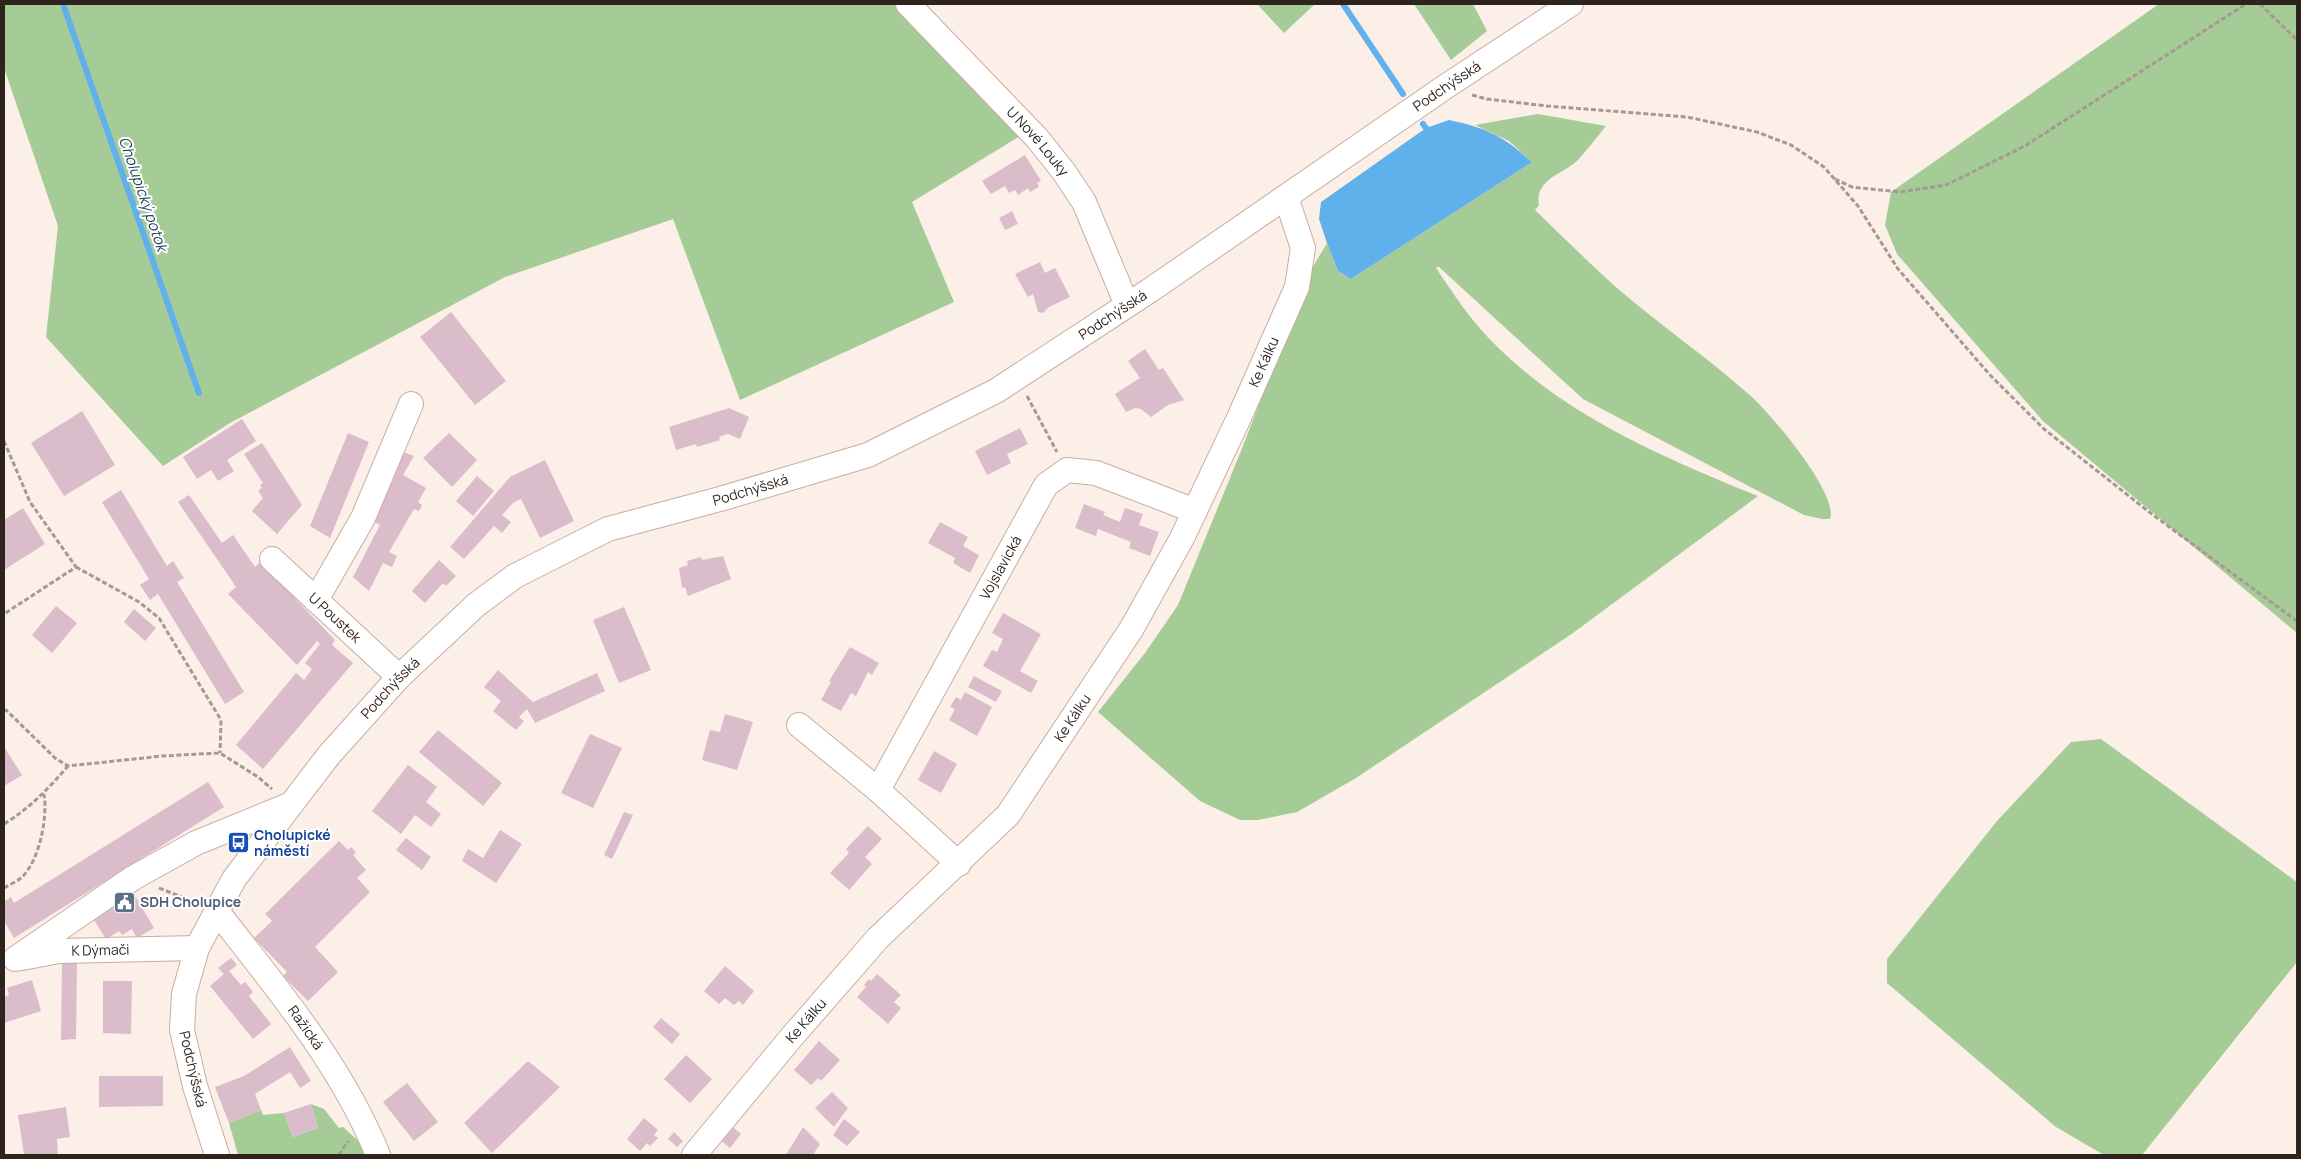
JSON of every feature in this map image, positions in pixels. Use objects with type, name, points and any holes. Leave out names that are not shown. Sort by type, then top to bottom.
[{"type":"street","name":"U Nové Louky","points":[[908,4],[1037,138],[1064,172],[1084,202],[1127,305]]},
{"type":"street","name":"Podchýšská","points":[[217,1155],[195,1086],[182,1030],[184,994],[197,948],[234,879],[289,805],[399,677],[476,606],[515,576],[608,529],[720,499],[868,455],[996,391],[1127,305],[1445,87],[1572,4]]},
{"type":"street","name":"Ke Kálku","points":[[694,1155],[790,1039],[878,938],[959,864],[1008,815],[1132,628],[1195,511],[1297,286],[1302,248],[1286,197]]},
{"type":"street","points":[[316,600],[363,518],[412,404]]},
{"type":"street","points":[[1067,470],[1096,473],[1195,511]]},
{"type":"street","name":"Vojslavická","points":[[878,790],[1046,486],[1067,470]]},
{"type":"street","name":"U Poustek","points":[[272,559],[399,677]]},
{"type":"street","points":[[799,725],[878,790],[959,864]]},
{"type":"street","points":[[9,961],[133,878],[196,843],[289,805]]},
{"type":"street","name":"Ražická","points":[[216,910],[305,1024],[367,1129],[378,1155]]},
{"type":"street","name":"K Dýmači","points":[[9,961],[59,951],[197,948]]},
{"type":"path","points":[[1833,178],[1852,187],[1900,192],[1946,184],[2025,146],[2246,4]]},
{"type":"path","points":[[2260,4],[2297,40]]},
{"type":"path","points":[[1445,87],[1487,99],[1687,117],[1757,132],[1791,145],[1824,167],[1858,206],[1898,269],[1990,375],[2044,429],[2153,516],[2297,621]]},
{"type":"path","points":[[1017,377],[1067,470]]},
{"type":"path","points":[[4,441],[30,502],[76,567],[139,602],[159,618],[220,720],[220,753]]},
{"type":"path","points":[[4,614],[76,567]]},
{"type":"path","points":[[4,711],[6,710],[55,758],[68,766],[220,753],[258,777],[289,805]]},
{"type":"path","points":[[4,824],[26,810],[44,794],[68,766]]},
{"type":"path","points":[[4,888],[21,878],[36,857],[46,805],[44,794]]},
{"type":"path","points":[[133,878],[216,910]]},
{"type":"green space","points":[[4,4],[895,4],[1020,136],[912,202],[954,302],[740,400],[673,219],[505,277],[230,423],[163,466],[46,337],[58,226],[4,68]]},
{"type":"green space","points":[[1257,4],[1315,4],[1284,33]]},
{"type":"green space","points":[[1414,4],[1473,4],[1487,31],[1451,60]]},
{"type":"green space","points":[[2159,4],[2297,4],[2297,633],[2043,421],[1897,254],[1885,225],[1891,192]]},
{"type":"green space","points":[[1538,114],[1606,126],[1578,160],[1545,183],[1539,196],[1539,205],[1535,210],[1617,288],[1720,370],[1762,407],[1815,474],[1830,507],[1830,519],[1804,515],[1583,399],[1439,267],[1436,267],[1455,296],[1483,332],[1516,364],[1552,392],[1632,440],[1716,479],[1758,496],[1573,633],[1356,778],[1297,812],[1258,820],[1240,820],[1200,801],[1098,712],[1145,653],[1178,605],[1241,451],[1311,270],[1327,243],[1338,271],[1351,279],[1532,162],[1509,141],[1475,125]]},
{"type":"green space","points":[[2101,739],[2297,882],[2297,962],[2142,1155],[2104,1155],[2056,1127],[1887,983],[1887,959],[1997,821],[2071,742]]},
{"type":"green space","points":[[311,1104],[324,1109],[339,1128],[343,1127],[362,1144],[370,1155],[238,1155],[229,1123],[261,1110],[263,1115],[284,1113],[293,1137],[318,1128]]},
{"type":"water","points":[[1449,120],[1474,126],[1494,134],[1532,162],[1351,279],[1338,271],[1319,219],[1321,202],[1426,128]]},
{"type":"building","points":[[1025,155],[1041,181],[1037,183],[1039,187],[1030,192],[1028,188],[1018,195],[1015,190],[1009,193],[1005,186],[991,194],[982,181]]},
{"type":"building","points":[[1012,211],[1018,224],[1005,230],[999,218]]},
{"type":"building","points":[[1040,262],[1045,273],[1055,268],[1070,297],[1049,307],[1043,313],[1038,312],[1033,294],[1028,297],[1015,274]]},
{"type":"building","points":[[451,312],[506,381],[475,405],[420,337]]},
{"type":"building","points":[[1145,349],[1159,370],[1163,368],[1184,400],[1168,405],[1151,417],[1141,409],[1135,408],[1126,412],[1115,394],[1140,378],[1128,361]]},
{"type":"building","points":[[729,408],[749,417],[740,439],[728,434],[719,437],[720,440],[697,447],[696,444],[676,450],[669,427]]},
{"type":"building","points":[[82,411],[115,465],[64,496],[31,443]]},
{"type":"building","points":[[242,419],[256,441],[227,460],[234,471],[218,481],[211,470],[197,479],[183,457]]},
{"type":"building","points":[[1020,428],[1028,444],[1007,454],[1011,463],[987,475],[975,451]]},
{"type":"building","points":[[348,433],[369,442],[330,538],[310,526]]},
{"type":"building","points":[[449,433],[477,460],[452,487],[423,458]]},
{"type":"building","points":[[262,443],[302,505],[277,534],[252,511],[263,498],[258,491],[262,488],[260,485],[263,483],[244,454]]},
{"type":"building","points":[[403,452],[414,456],[403,475],[426,488],[418,502],[422,505],[419,511],[414,509],[389,552],[397,556],[392,567],[383,563],[369,591],[353,577],[380,525],[370,520],[396,472],[393,470]]},
{"type":"building","points":[[545,460],[574,521],[540,538],[521,499],[513,503],[502,515],[511,522],[502,533],[494,526],[464,559],[450,547],[510,477]]},
{"type":"building","points":[[477,476],[494,491],[473,516],[456,501]]},
{"type":"building","points":[[121,490],[167,566],[173,561],[184,578],[177,582],[244,692],[225,704],[158,594],[150,600],[140,585],[149,579],[102,502]]},
{"type":"building","points":[[189,495],[222,543],[233,535],[255,567],[260,562],[335,640],[332,645],[353,663],[263,769],[236,745],[296,673],[304,680],[312,669],[305,663],[320,644],[317,641],[297,665],[228,594],[236,587],[178,502]]},
{"type":"building","points":[[1084,504],[1105,512],[1103,515],[1120,522],[1125,508],[1143,514],[1139,525],[1159,532],[1150,556],[1129,548],[1131,542],[1098,529],[1096,536],[1075,528]]},
{"type":"building","points":[[23,508],[45,544],[4,570],[4,520]]},
{"type":"building","points":[[940,522],[968,537],[963,546],[979,555],[970,573],[953,563],[955,558],[928,543]]},
{"type":"building","points":[[723,556],[731,579],[688,596],[685,587],[682,588],[679,568],[688,565],[687,561],[701,557],[702,560]]},
{"type":"building","points":[[439,560],[456,576],[446,586],[443,583],[425,603],[412,591]]},
{"type":"building","points":[[56,606],[77,623],[52,653],[32,635]]},
{"type":"building","points":[[624,607],[651,670],[619,683],[593,620]]},
{"type":"building","points":[[134,609],[156,628],[145,641],[124,622]]},
{"type":"building","points":[[1003,613],[1041,634],[1020,671],[1038,681],[1031,693],[983,666],[992,650],[997,652],[1003,639],[992,633]]},
{"type":"building","points":[[850,647],[879,663],[872,675],[868,672],[856,696],[851,693],[841,711],[821,700],[831,682],[829,681]]},
{"type":"building","points":[[498,670],[533,702],[597,673],[605,691],[535,723],[527,709],[519,717],[524,721],[516,730],[493,711],[501,701],[484,687]]},
{"type":"building","points":[[974,676],[1002,691],[996,702],[968,687]]},
{"type":"building","points":[[965,692],[992,707],[977,736],[949,720],[955,709],[950,707],[956,697],[961,700]]},
{"type":"building","points":[[725,714],[753,722],[737,770],[702,760],[710,730],[720,732]]},
{"type":"building","points":[[438,730],[502,783],[483,806],[419,752]]},
{"type":"building","points":[[590,734],[622,748],[593,808],[561,793]]},
{"type":"building","points":[[4,747],[22,775],[4,786]]},
{"type":"building","points":[[934,751],[957,764],[941,793],[918,780]]},
{"type":"building","points":[[408,765],[437,787],[426,802],[441,814],[431,827],[415,815],[401,834],[372,811]]},
{"type":"building","points":[[208,782],[224,807],[14,938],[4,921],[4,902],[11,897],[14,903]]},
{"type":"building","points":[[624,812],[633,815],[612,859],[604,855]]},
{"type":"building","points":[[868,826],[882,839],[865,857],[872,864],[849,890],[830,873],[849,853],[846,849]]},
{"type":"building","points":[[500,830],[522,844],[496,883],[462,861],[468,849],[483,858]]},
{"type":"building","points":[[406,838],[431,857],[422,870],[396,850]]},
{"type":"building","points":[[339,841],[348,850],[351,847],[356,852],[353,855],[366,870],[357,878],[370,892],[315,947],[338,972],[308,1001],[283,976],[287,972],[254,938],[272,921],[265,914]]},
{"type":"building","name":"SDH Cholupice","points":[[131,889],[154,928],[137,938],[132,929],[122,935],[119,931],[106,939],[90,914]]},
{"type":"building","points":[[231,958],[237,965],[229,971],[241,985],[245,982],[253,992],[249,996],[271,1024],[253,1039],[210,986],[224,974],[218,968]]},
{"type":"building","points":[[62,961],[77,961],[76,1039],[61,1040]]},
{"type":"building","points":[[725,966],[754,991],[743,1005],[739,1001],[734,1005],[725,998],[719,1004],[704,991]]},
{"type":"building","points":[[877,974],[901,995],[894,1002],[901,1008],[888,1024],[857,997],[866,987],[864,985],[869,979],[871,981]]},
{"type":"building","points":[[32,980],[41,1011],[4,1023],[4,997],[9,995],[7,988]]},
{"type":"building","points":[[103,981],[132,981],[131,1034],[103,1033]]},
{"type":"building","points":[[661,1018],[680,1034],[672,1044],[653,1027]]},
{"type":"building","points":[[819,1041],[840,1060],[821,1081],[818,1078],[811,1085],[794,1070]]},
{"type":"building","points":[[290,1047],[311,1081],[300,1088],[290,1072],[255,1094],[261,1110],[229,1123],[215,1087],[244,1076]]},
{"type":"building","points":[[686,1055],[712,1079],[690,1103],[664,1079]]},
{"type":"building","points":[[528,1061],[560,1087],[492,1153],[464,1123]]},
{"type":"building","points":[[99,1076],[163,1076],[163,1106],[99,1107]]},
{"type":"building","points":[[407,1083],[438,1122],[414,1141],[383,1102]]},
{"type":"building","points":[[832,1092],[848,1108],[834,1127],[815,1108]]},
{"type":"building","points":[[311,1104],[318,1128],[293,1137],[284,1113]]},
{"type":"building","points":[[66,1107],[70,1137],[57,1139],[58,1155],[24,1155],[18,1115]]},
{"type":"building","points":[[644,1118],[658,1130],[654,1135],[658,1138],[650,1146],[647,1143],[640,1151],[627,1139]]},
{"type":"building","points":[[844,1119],[860,1132],[847,1146],[833,1135]]},
{"type":"building","points":[[729,1124],[741,1134],[730,1148],[718,1138]]},
{"type":"building","points":[[803,1127],[820,1144],[813,1155],[786,1155]]},
{"type":"building","points":[[674,1132],[683,1141],[677,1147],[668,1139]]},
{"type":"waterway","name":"Cholupický potok","points":[[63,4],[199,393]]},
{"type":"waterway","points":[[1343,4],[1403,94]]},
{"type":"waterway","points":[[1423,124],[1426,128]]},
{"type":"place","name":"Cholupické náměstí","points":[[238,843]]},
{"type":"place","name":"SDH Cholupice","points":[[124,902]]}]
